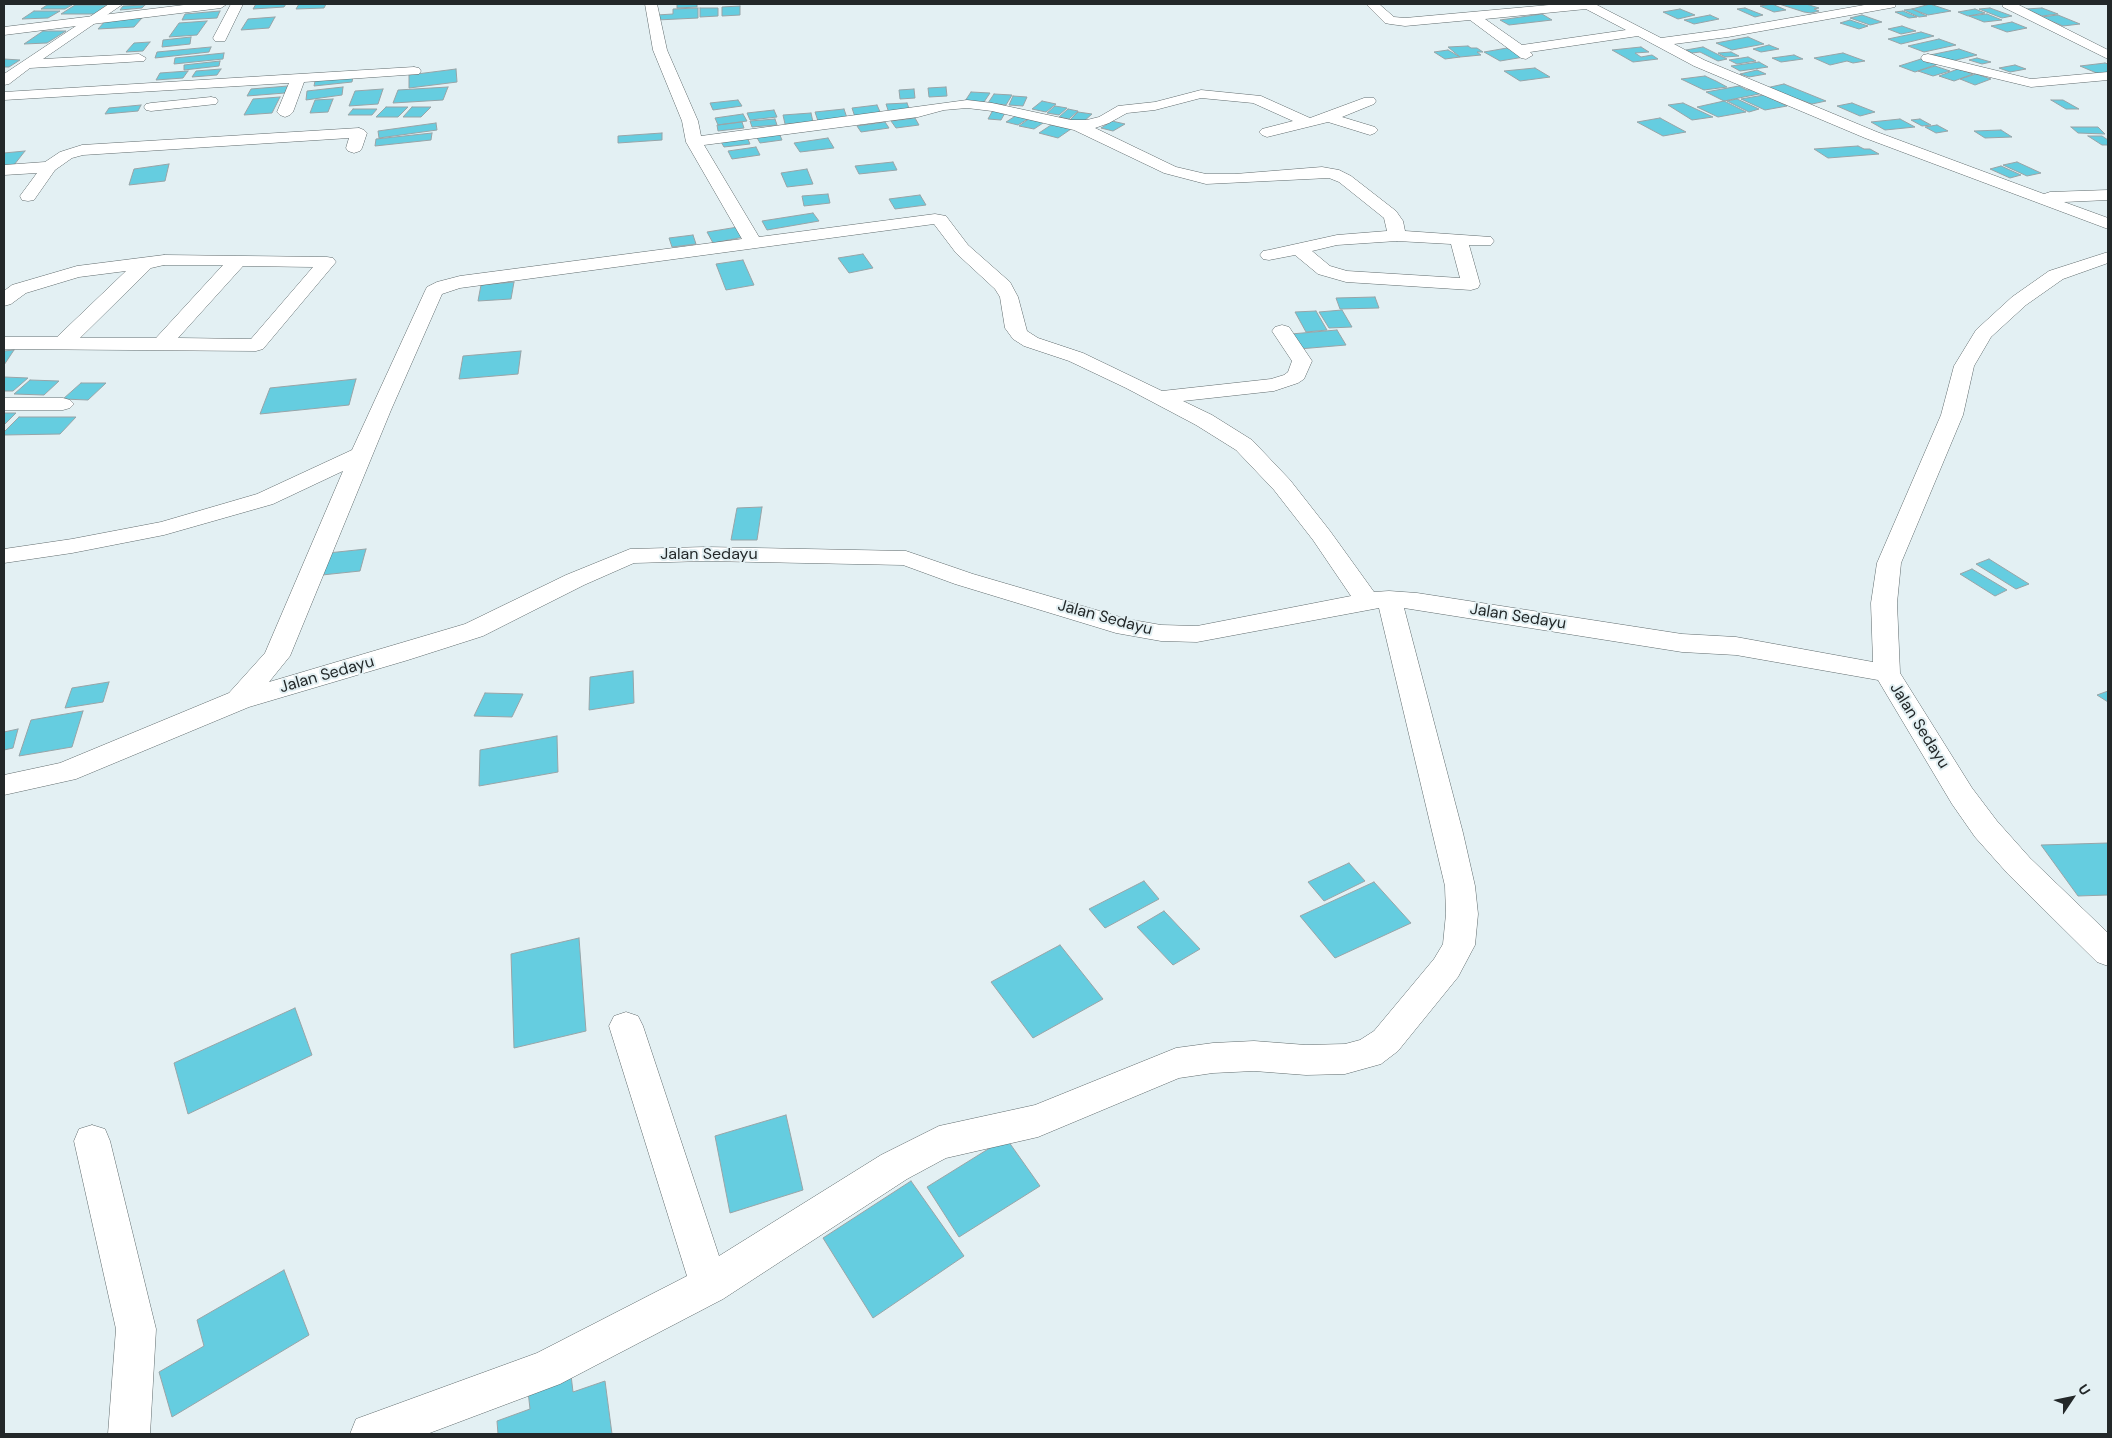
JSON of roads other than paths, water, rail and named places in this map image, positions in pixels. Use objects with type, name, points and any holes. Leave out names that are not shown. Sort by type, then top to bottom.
[{"type":"street","points":[[4,81],[26,64],[117,4]]},
{"type":"street","points":[[4,31],[94,18],[221,4]]},
{"type":"street","points":[[220,38],[237,4]]},
{"type":"street","points":[[651,4],[660,50],[690,121],[694,142],[754,244]]},
{"type":"street","points":[[1372,4],[1390,20],[1397,22],[1587,4],[1699,63],[1871,134],[2108,224]]},
{"type":"street","points":[[1809,4],[1833,13]]},
{"type":"street","points":[[1661,42],[1728,33],[1890,4]]},
{"type":"street","points":[[2011,5],[2040,4]]},
{"type":"street","points":[[2011,5],[2108,55]]},
{"type":"street","points":[[1473,16],[1513,45],[1526,51],[1642,32]]},
{"type":"street","points":[[1494,47],[1513,45]]},
{"type":"street","points":[[26,64],[138,58]]},
{"type":"street","points":[[1928,58],[2031,83],[2108,76]]},
{"type":"street","points":[[4,96],[414,71]]},
{"type":"street","points":[[285,112],[299,77]]},
{"type":"street","points":[[274,96],[292,94]]},
{"type":"street","points":[[1079,126],[1098,123],[1123,109],[1156,106],[1201,94],[1256,99],[1309,123]]},
{"type":"street","points":[[151,107],[230,99]]},
{"type":"street","points":[[1267,132],[1309,123],[1369,101]]},
{"type":"street","points":[[694,142],[918,112],[944,106],[967,104],[992,107],[1079,126],[1170,170],[1200,178],[1235,179],[1322,172],[1333,173],[1345,179],[1390,214],[1394,221],[1397,236]]},
{"type":"street","points":[[1327,117],[1370,130]]},
{"type":"street","points":[[28,196],[49,166],[66,155],[82,150],[359,133],[354,148]]},
{"type":"street","points":[[4,170],[49,166]]},
{"type":"street","points":[[2036,197],[2108,195]]},
{"type":"street","points":[[239,700],[277,656],[361,454],[434,291],[460,282],[938,219],[962,249],[1003,286],[1009,297],[1015,328],[1020,335],[1031,342],[1076,357],[1160,397],[1204,420],[1244,446],[1282,485],[1322,536],[1378,600],[1448,833],[1460,886],[1462,914],[1459,945],[1446,968],[1386,1041],[1369,1053],[1345,1058],[1306,1060],[1254,1056],[1213,1058],[1176,1063],[1038,1121],[939,1143],[894,1167],[709,1284],[546,1370],[371,1434]]},
{"type":"street","points":[[1269,255],[1337,240],[1397,236],[1485,242]]},
{"type":"street","points":[[1337,240],[1337,274]]},
{"type":"street","points":[[1298,249],[1324,270],[1337,274],[1470,284],[1460,240]]},
{"type":"street","points":[[1887,673],[1884,604],[1889,563],[1952,415],[1964,366],[1983,334],[2019,301],[2056,275],[2108,257]]},
{"type":"street","points":[[4,343],[256,345],[327,262],[164,260],[77,272],[27,287],[6,297]]},
{"type":"street","points":[[162,343],[238,260]]},
{"type":"street","points":[[63,342],[145,263]]},
{"type":"street","points":[[1160,397],[1274,385],[1292,379],[1297,375],[1302,361],[1282,331]]},
{"type":"street","points":[[4,404],[63,404]]},
{"type":"street","points":[[4,556],[72,546],[164,528],[265,499],[361,454]]},
{"type":"street","name":"Jalan Sedayu","points":[[4,785],[66,772],[239,700],[399,654],[474,630],[575,580],[630,556],[706,554],[906,558],[964,579],[1125,627],[1162,633],[1197,634],[1378,600],[1417,601],[1682,643],[1736,646],[1887,673],[1962,796],[1986,829],[2018,866],[2108,953]]},
{"type":"street","points":[[626,1026],[709,1284]]},
{"type":"street","points":[[92,1141],[136,1329],[129,1434]]}]
